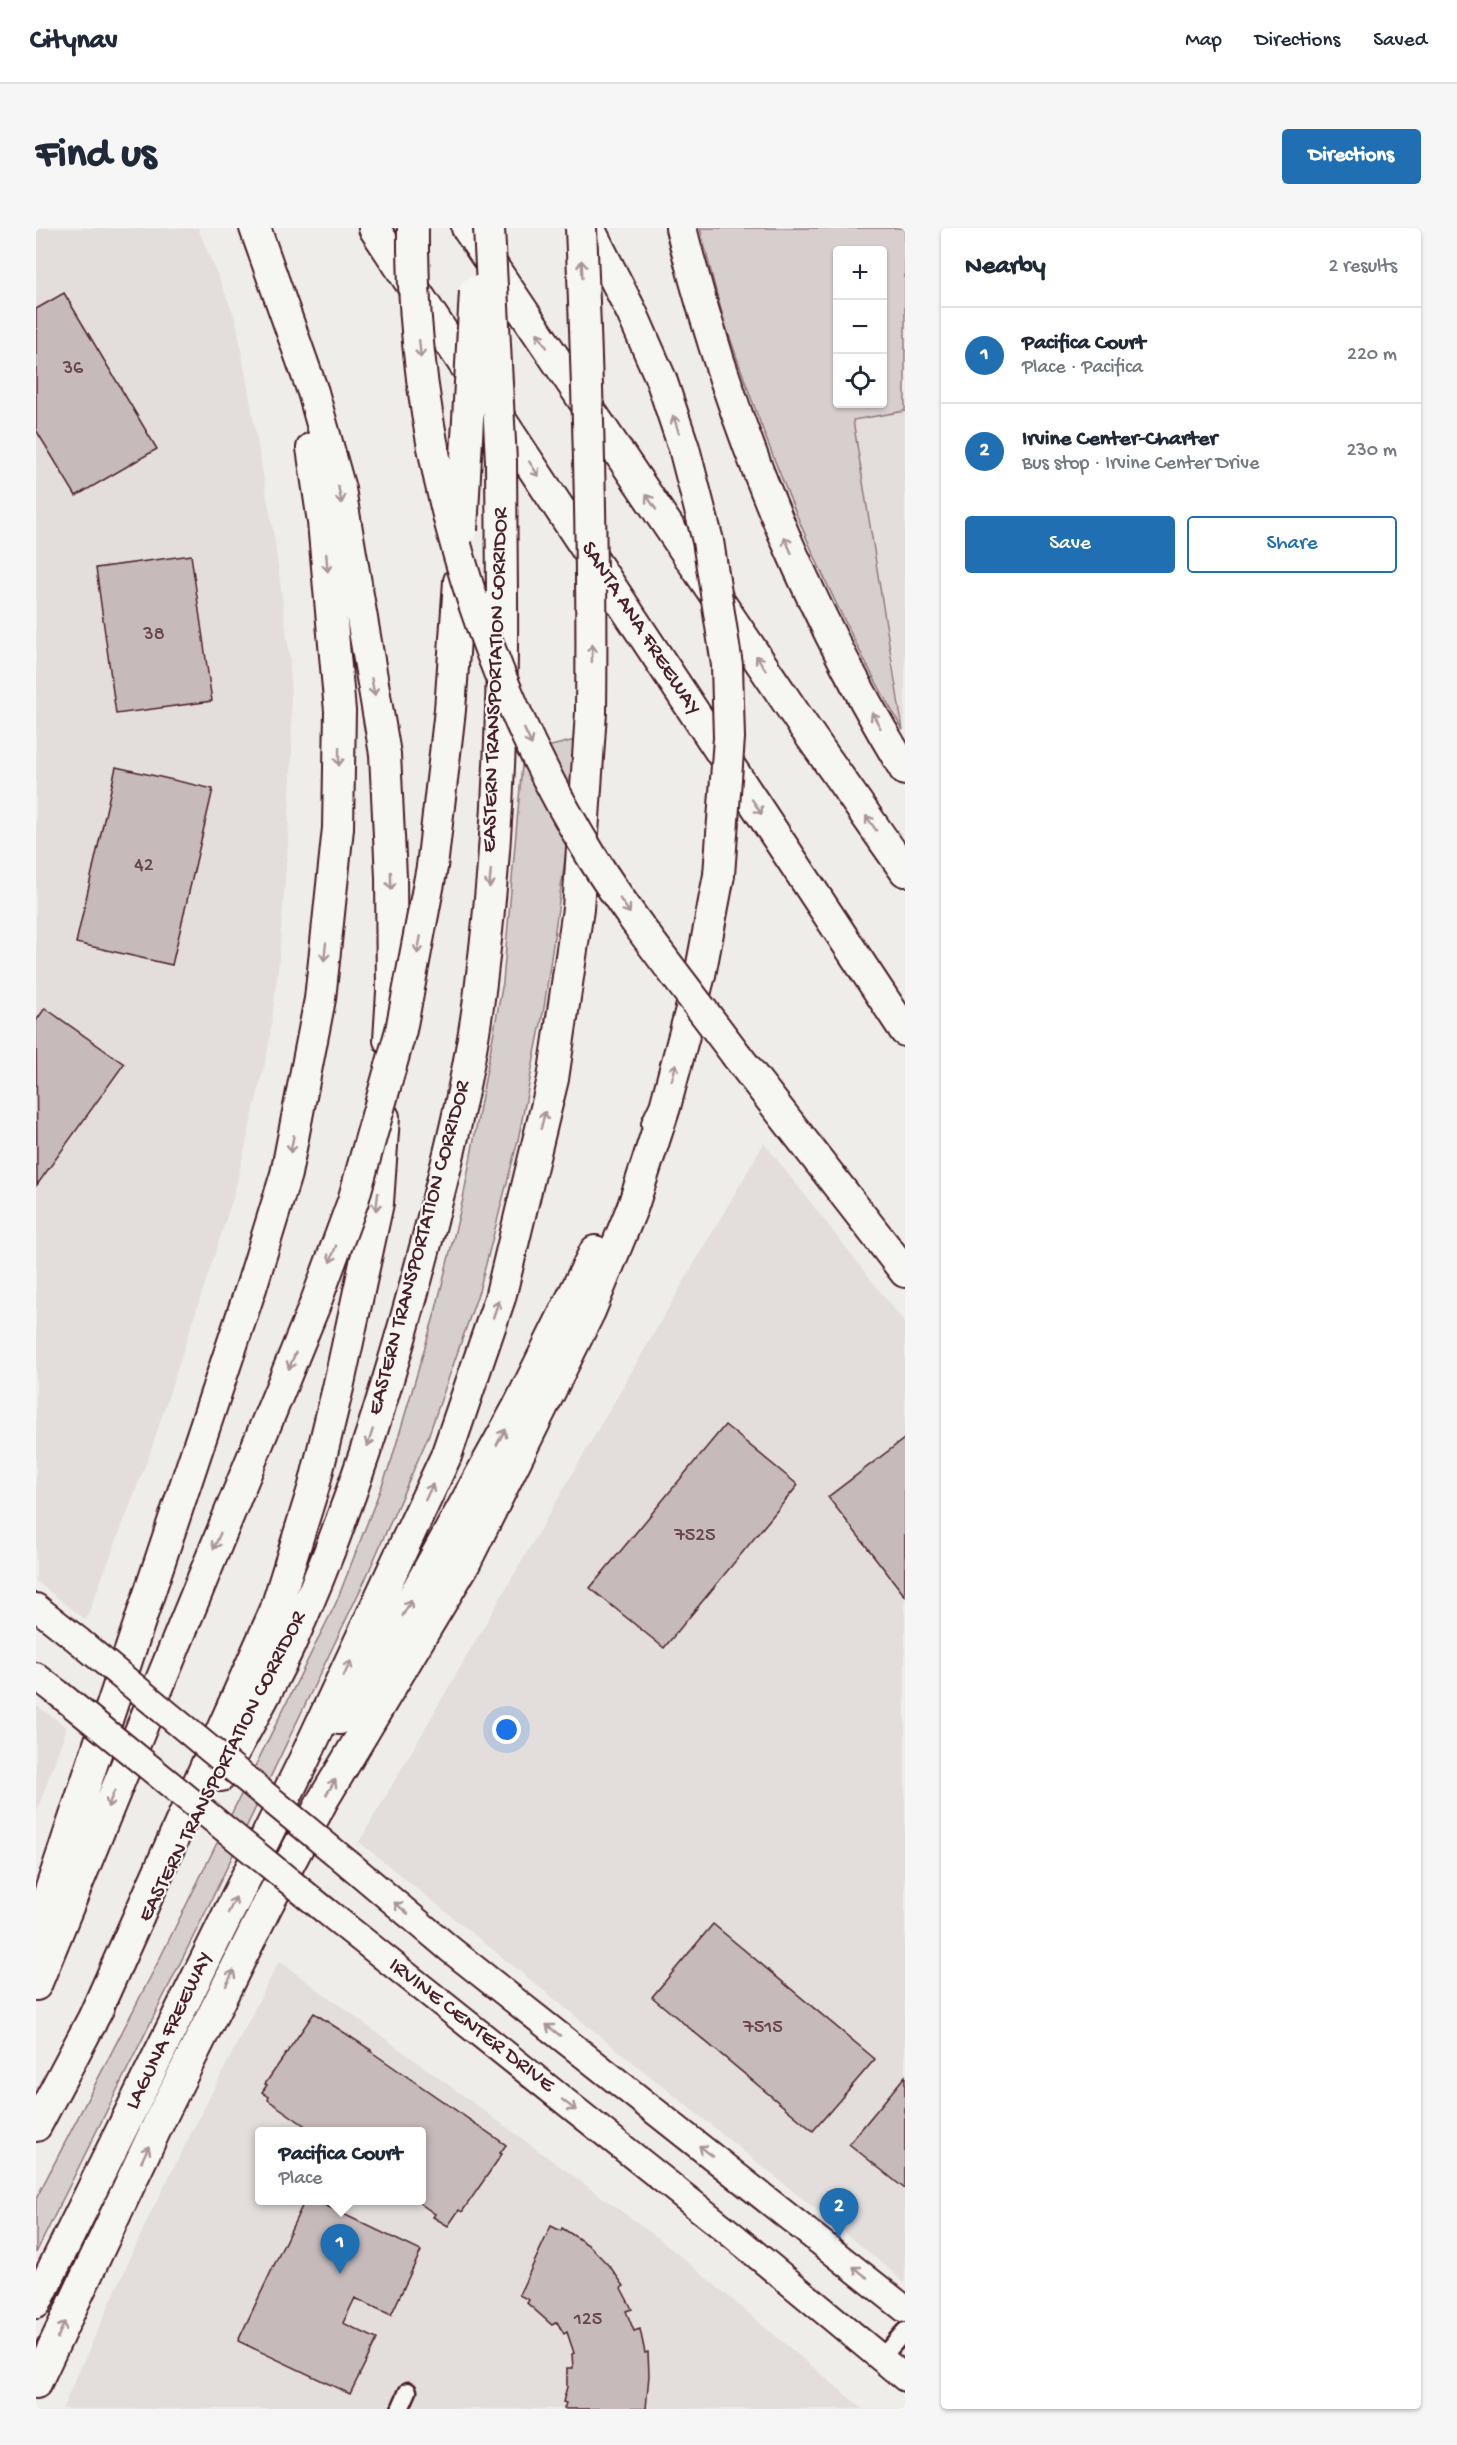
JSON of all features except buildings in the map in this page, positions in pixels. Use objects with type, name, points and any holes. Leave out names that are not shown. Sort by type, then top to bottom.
[{"type":"highway","points":[[36,2126],[90,2025],[275,1611],[314,1486],[378,1203],[392,992],[391,877],[385,754],[340,489],[313,392],[255,228]]},
{"type":"highway","name":"SANTA ANA FREEWAY","points":[[374,228],[905,1031]]},
{"type":"highway","points":[[413,228],[413,260],[422,376],[437,466],[472,597],[507,692],[538,759],[592,857],[649,939],[752,1076],[905,1272]]},
{"type":"highway","points":[[467,228],[804,727],[905,871]]},
{"type":"highway","points":[[36,1985],[314,1307],[353,1201],[401,1030],[432,867],[450,710],[480,228]]},
{"type":"highway","name":"EASTERN TRANSPORTATION CORRIDOR","points":[[90,2025],[290,1646],[352,1493],[395,1361],[446,1167],[464,1083],[481,984],[498,782],[502,596],[501,461],[489,228]]},
{"type":"highway","points":[[304,1760],[446,1456],[500,1298],[553,1079],[578,909],[591,712],[592,556],[588,386],[580,228]]},
{"type":"highway","points":[[36,2383],[162,2116],[268,1904],[323,1800],[465,1563],[590,1311],[633,1206],[665,1107],[700,975],[719,875],[729,738],[727,665],[708,541],[684,448],[661,379],[632,313],[589,228]]},
{"type":"highway","points":[[681,228],[736,412],[766,494],[804,581],[846,665],[905,770]]},
{"type":"highway","points":[[36,1933],[251,1288],[286,1174],[320,999],[338,828],[340,711],[323,522],[312,449],[281,298]]},
{"type":"highway","points":[[304,1760],[351,1706],[395,1630],[518,1407],[665,1107]]},
{"type":"highway","name":"LAGUNA FREEWAY","points":[[36,2304],[304,1760]]},
{"type":"main road","points":[[36,1607],[451,1950],[905,2309]]},
{"type":"main road","name":"IRVINE CENTER DRIVE","points":[[36,1676],[326,1911],[712,2218],[905,2378]]},
{"type":"street","points":[[882,2357],[905,2331]]},
{"type":"street","points":[[400,2409],[408,2391]]},
{"type":"shaded area","points":[[36,228],[198,228],[236,320],[275,542],[290,660],[292,751],[288,843],[278,971],[268,1050],[234,1195],[149,1456],[86,1620],[36,1581]]},
{"type":"shaded area","points":[[700,228],[905,228],[905,411],[853,420],[903,730],[851,634],[805,534],[764,433],[716,292]]},
{"type":"shaded area","points":[[905,411],[905,732],[853,419]]},
{"type":"shaded area","points":[[579,739],[544,1008],[518,1140],[479,1291],[428,1437],[365,1580],[206,1911],[36,2253],[36,2199],[155,1968],[336,1603],[391,1462],[435,1313],[463,1199],[503,982],[523,753]]},
{"type":"shaded area","points":[[764,1143],[905,1323],[905,2284],[881,2262],[359,1842]]},
{"type":"shaded area","points":[[36,1705],[67,1727],[36,1814]]},
{"type":"shaded area","points":[[279,1961],[661,2240],[863,2409],[62,2409],[151,2212]]},
{"type":"place","name":"Irvine Center-Charter","points":[[839,2238]]},
{"type":"place","name":"Pacifica Court","points":[[340,2274]]}]
